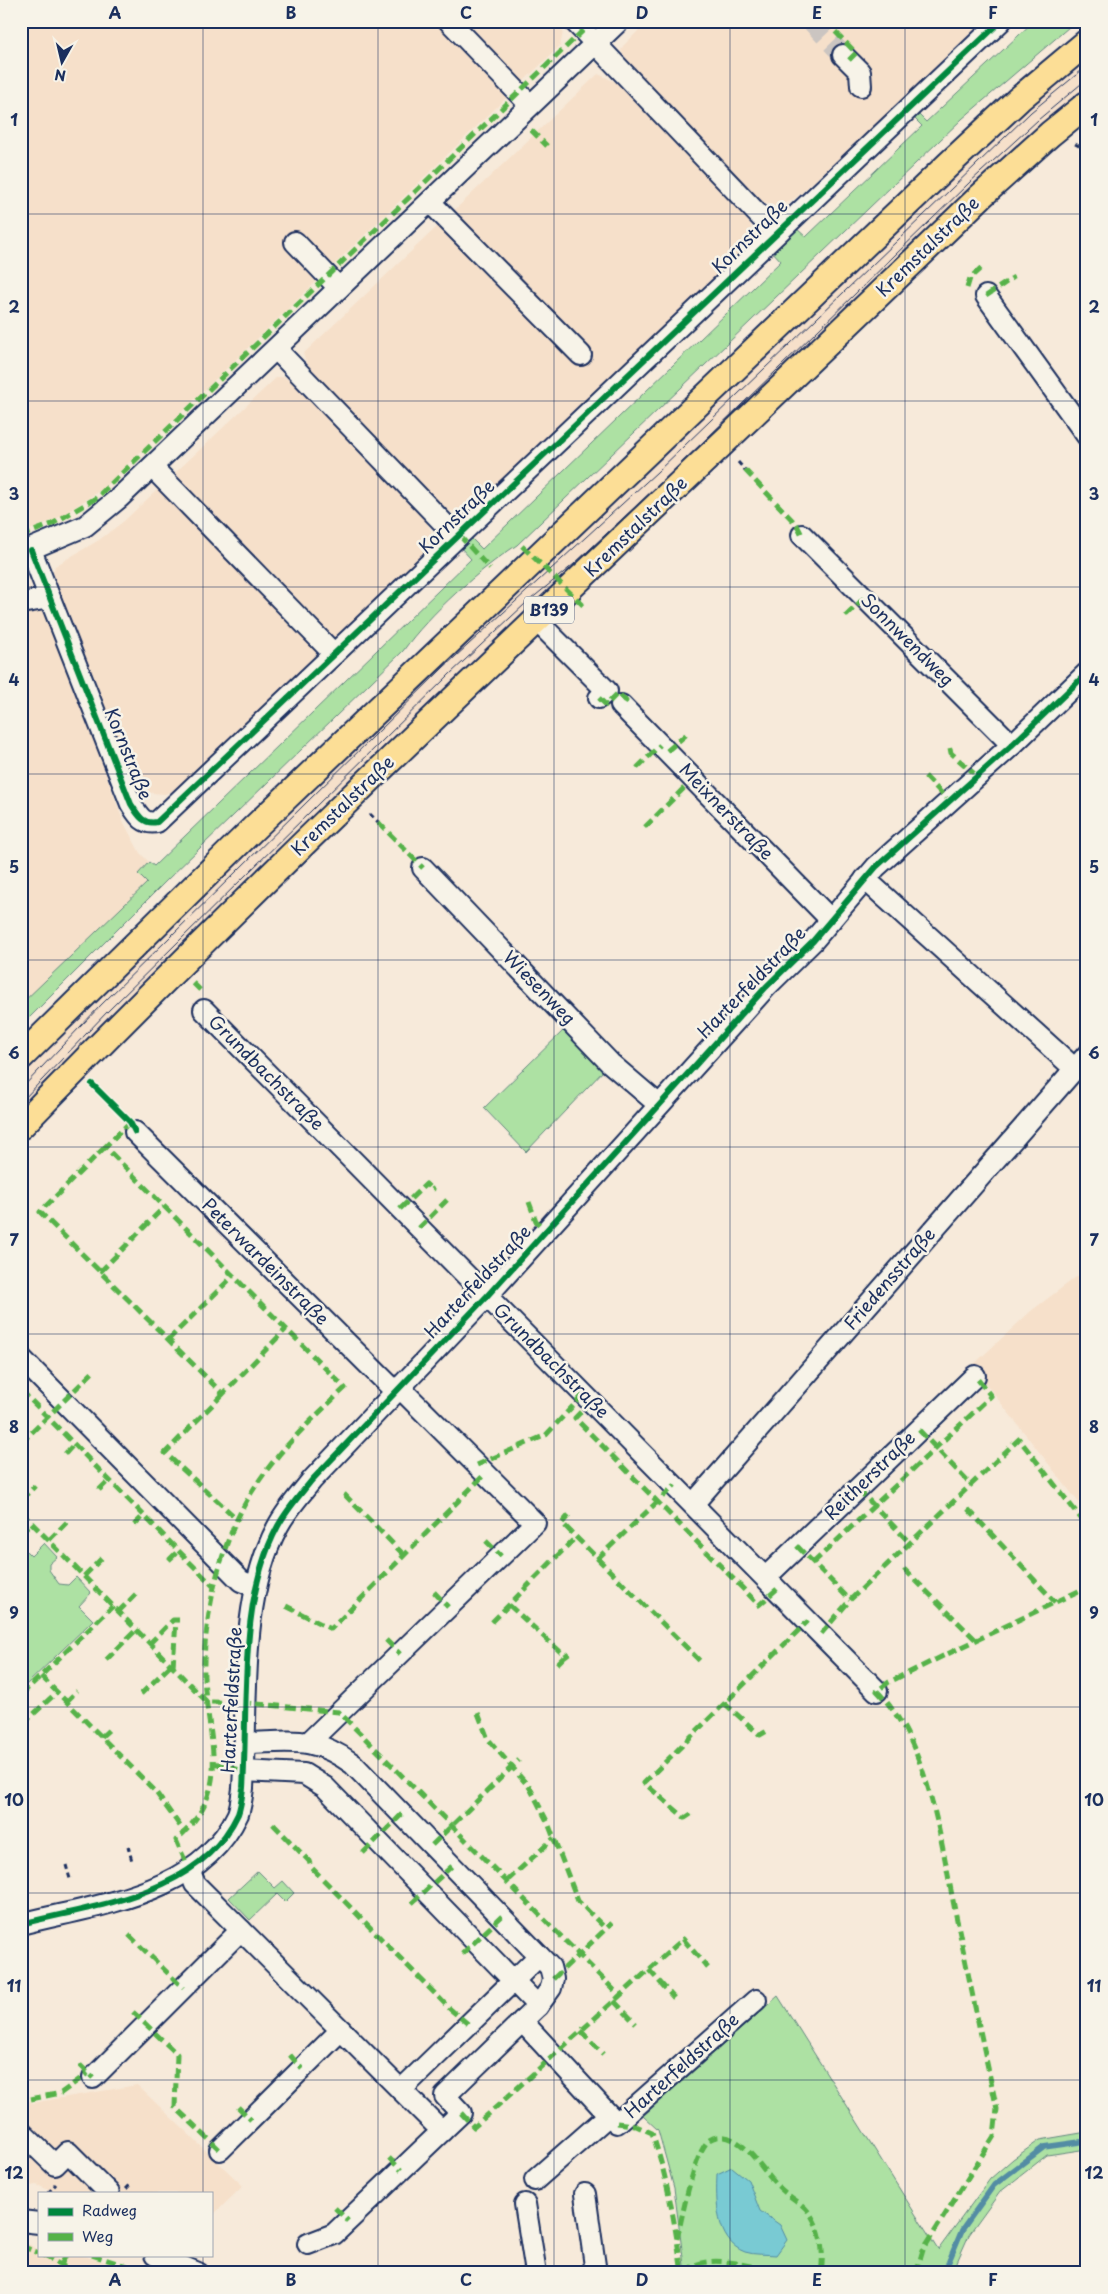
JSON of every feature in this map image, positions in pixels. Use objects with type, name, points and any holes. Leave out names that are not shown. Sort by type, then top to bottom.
[{"type":"main road","name":"B139","points":[[21,1057],[268,815],[949,164],[1019,99],[1087,42]]},
{"type":"main road","name":"Kremstalstraße","points":[[21,1126],[121,1023],[288,859],[981,196],[1050,134],[1087,104]]},
{"type":"street","points":[[449,21],[530,105]]},
{"type":"street","points":[[574,21],[776,233]]},
{"type":"street","name":"Kornstraße","points":[[618,21],[102,513],[85,526],[26,551],[50,598],[131,804],[138,816],[150,823],[163,817],[1001,21]]},
{"type":"street","points":[[843,55],[860,72],[861,86]]},
{"type":"street","points":[[430,202],[581,355]]},
{"type":"street","points":[[295,242],[339,288]]},
{"type":"street","points":[[986,296],[1087,436]]},
{"type":"street","points":[[276,348],[457,537]]},
{"type":"street","points":[[152,467],[334,654]]},
{"type":"street","name":"Sonnwendweg","points":[[802,535],[1012,744]]},
{"type":"street","points":[[21,603],[50,598]]},
{"type":"street","points":[[537,621],[607,691],[599,698]]},
{"type":"street","name":"Harterfeldstraße","points":[[21,1924],[154,1890],[174,1880],[214,1849],[238,1812],[244,1771],[249,1635],[256,1586],[266,1552],[278,1525],[294,1502],[312,1480],[487,1296],[658,1104],[831,920],[876,867],[1012,744],[1087,673]]},
{"type":"street","name":"Meixnerstraße","points":[[621,705],[831,920]]},
{"type":"street","name":"Wiesenweg","points":[[423,868],[610,1063],[658,1104]]},
{"type":"street","points":[[865,880],[1081,1062]]},
{"type":"street","name":"Grundbachstraße","points":[[204,1010],[694,1503],[877,1691]]},
{"type":"street","name":"Friedensstraße","points":[[694,1503],[1081,1062]]},
{"type":"street","name":"Peterwardeinstraße","points":[[135,1132],[535,1523],[309,1742]]},
{"type":"street","points":[[21,1358],[241,1581],[256,1586]]},
{"type":"street","name":"Reitherstraße","points":[[766,1577],[975,1376]]},
{"type":"street","name":"Harterfeldstraße","points":[[245,1743],[309,1742],[334,1750],[353,1764],[550,1967],[554,1979],[551,1988],[538,2006],[445,2096],[461,2113],[442,2131]]},
{"type":"street","points":[[244,1771],[304,1774],[325,1787],[538,2006]]},
{"type":"street","points":[[189,1869],[195,1884],[442,2131],[334,2234],[308,2244]]},
{"type":"street","points":[[93,2078],[241,1930]]},
{"type":"street","points":[[401,2090],[539,1956]]},
{"type":"street","name":"Harterfeldstraße","points":[[522,2021],[618,2124],[756,2000]]},
{"type":"street","points":[[220,2150],[341,2030]]},
{"type":"street","name":"Harterfeldstraße","points":[[535,2180],[609,2115]]},
{"type":"street","points":[[21,2132],[55,2165],[68,2152],[108,2192]]},
{"type":"street","points":[[585,2194],[596,2273]]},
{"type":"street","points":[[526,2204],[536,2273]]},
{"type":"street","points":[[21,2220],[38,2223]]},
{"type":"street","points":[[157,2256],[198,2273]]},
{"type":"path","points":[[1075,144],[1087,150]]},
{"type":"path","points":[[738,462],[745,470]]},
{"type":"path","points":[[370,814],[378,822]]},
{"type":"path","points":[[128,1846],[132,1861]]},
{"type":"path","points":[[66,1866],[70,1879]]},
{"type":"shaded area","points":[[21,21],[560,21],[563,32],[560,46],[102,489],[60,517],[21,534]]},
{"type":"shaded area","points":[[648,21],[989,21],[800,194],[791,201],[777,206],[760,202],[625,59],[621,50],[623,46]]},
{"type":"shaded area","points":[[1087,53],[1087,92],[1044,127],[21,1113],[21,1076],[94,997],[955,169]]},
{"type":"shaded area","points":[[598,74],[620,84],[747,215],[751,227],[749,241],[742,252],[475,507],[464,512],[449,511],[438,503],[308,367],[303,354]]},
{"type":"shaded area","points":[[277,377],[284,377],[295,383],[425,519],[431,531],[431,544],[428,551],[178,789],[165,794],[152,793],[140,788],[130,775],[53,572],[55,566],[99,540],[124,521]]},
{"type":"shaded area","points":[[21,577],[25,579],[58,642],[123,821],[140,853],[167,880],[21,1026]]},
{"type":"shaded area","points":[[1087,1269],[1087,1513],[972,1366],[1031,1311]]},
{"type":"shaded area","points":[[137,2085],[243,2186],[212,2216],[212,2192],[54,2192],[37,2185],[21,2187],[21,2092],[32,2103]]},
{"type":"shaded area","points":[[28,2244],[38,2249],[38,2256],[52,2256],[59,2260],[61,2256],[84,2256],[143,2273],[24,2273],[23,2251]]},
{"type":"green space","points":[[1034,21],[1076,21],[962,119],[517,545],[487,566],[456,593],[427,622],[403,651],[167,880],[21,1026],[21,1004],[147,883],[138,874],[149,862],[154,866],[471,559],[460,547],[471,538],[482,549],[781,261],[772,251],[796,228],[806,237],[922,126],[912,116],[916,112],[926,122]]},
{"type":"green space","points":[[567,1027],[606,1068],[526,1152],[484,1108]]},
{"type":"green space","points":[[44,1543],[57,1557],[49,1564],[49,1570],[59,1584],[68,1585],[76,1577],[91,1593],[79,1606],[93,1620],[22,1689],[21,1546],[31,1556]]},
{"type":"green space","points":[[258,1871],[275,1888],[283,1881],[294,1893],[285,1902],[277,1894],[250,1920],[229,1898]]},
{"type":"green space","points":[[778,1996],[938,2250],[990,2179],[1013,2159],[1040,2140],[1087,2132],[1087,2149],[1047,2155],[1000,2192],[969,2235],[952,2273],[685,2273],[674,2188],[658,2130],[643,2116]]},
{"type":"water","points":[[732,2167],[748,2180],[760,2211],[780,2225],[787,2240],[776,2255],[745,2252],[735,2247],[723,2229],[719,2219],[717,2174]]},
{"type":"waterway","points":[[944,2273],[962,2230],[994,2185],[1044,2147],[1087,2141]]},
{"type":"tunnel","points":[[811,21],[843,55]]},
{"type":"tram line","points":[[21,1089],[101,1005],[444,667],[657,472],[1031,112],[1087,66]]},
{"type":"tram line","points":[[21,1102],[108,1011],[450,674],[525,604],[574,564],[664,480],[969,183],[1038,120],[1087,79]]},
{"type":"marked path","points":[[21,536],[52,524],[96,498],[593,21]]},
{"type":"marked path","points":[[667,21],[673,27]]},
{"type":"marked path","points":[[825,21],[856,53],[849,60]]},
{"type":"marked path","points":[[531,130],[547,146]]},
{"type":"marked path","points":[[967,288],[970,278],[983,266]]},
{"type":"marked path","points":[[986,296],[1014,277]]},
{"type":"marked path","points":[[745,470],[797,525],[802,535]]},
{"type":"marked path","points":[[459,535],[490,569]]},
{"type":"marked path","points":[[522,546],[586,608]]},
{"type":"marked path","points":[[846,616],[865,597]]},
{"type":"marked path","points":[[599,698],[606,705],[618,693],[626,701],[621,705]]},
{"type":"marked path","points":[[667,751],[688,733]]},
{"type":"marked path","points":[[637,768],[660,745]]},
{"type":"marked path","points":[[950,748],[951,753],[977,776]]},
{"type":"marked path","points":[[925,776],[949,801]]},
{"type":"marked path","points":[[645,827],[693,779]]},
{"type":"marked path","points":[[378,822],[423,868]]},
{"type":"marked path","points":[[193,983],[203,993]]},
{"type":"marked path","points":[[129,1121],[105,1147],[345,1388],[279,1454],[262,1476],[247,1499],[234,1525],[223,1554],[214,1587]]},
{"type":"marked path","points":[[105,1147],[40,1212],[223,1394],[286,1329]]},
{"type":"marked path","points":[[400,1209],[426,1184],[432,1190],[434,1188]]},
{"type":"marked path","points":[[419,1228],[447,1200]]},
{"type":"marked path","points":[[529,1202],[536,1221],[545,1231]]},
{"type":"marked path","points":[[100,1272],[164,1207]]},
{"type":"marked path","points":[[168,1340],[233,1276]]},
{"type":"marked path","points":[[21,1443],[94,1371]]},
{"type":"marked path","points":[[813,1563],[991,1396],[975,1376]]},
{"type":"marked path","points":[[21,1390],[214,1587],[204,1655],[206,1702],[212,1744],[213,1764],[211,1783],[205,1802],[194,1821],[176,1840],[189,1869]]},
{"type":"marked path","points":[[223,1394],[165,1453],[236,1518]]},
{"type":"marked path","points":[[477,1465],[546,1435],[584,1394]]},
{"type":"marked path","points":[[591,1401],[575,1418],[759,1605],[777,1589]]},
{"type":"marked path","points":[[919,1430],[971,1485]]},
{"type":"marked path","points":[[821,1634],[850,1600],[1019,1439],[1087,1526]]},
{"type":"marked path","points":[[65,1454],[74,1444]]},
{"type":"marked path","points":[[286,1606],[331,1629],[485,1474]]},
{"type":"marked path","points":[[99,1490],[109,1480]]},
{"type":"marked path","points":[[597,1559],[675,1485]]},
{"type":"marked path","points":[[21,1500],[35,1486]]},
{"type":"marked path","points":[[858,1489],[910,1543]]},
{"type":"marked path","points":[[344,1494],[404,1555]]},
{"type":"marked path","points":[[968,1509],[1055,1602]]},
{"type":"marked path","points":[[21,1512],[207,1702],[247,1703],[339,1712],[620,1996]]},
{"type":"marked path","points":[[134,1525],[144,1515]]},
{"type":"marked path","points":[[569,1515],[562,1523],[700,1661]]},
{"type":"marked path","points":[[49,1540],[69,1520]]},
{"type":"marked path","points":[[21,1533],[31,1524]]},
{"type":"marked path","points":[[492,1622],[576,1537]]},
{"type":"marked path","points":[[486,1541],[501,1556]]},
{"type":"marked path","points":[[797,1546],[850,1600]]},
{"type":"marked path","points":[[169,1560],[178,1551]]},
{"type":"marked path","points":[[84,1576],[104,1556]]},
{"type":"marked path","points":[[904,1569],[976,1640]]},
{"type":"marked path","points":[[916,2273],[923,2250],[994,2136],[997,2109],[931,1799],[922,1768],[910,1740],[895,1714],[877,1691],[889,1682],[1087,1587]]},
{"type":"marked path","points":[[118,1612],[139,1591]]},
{"type":"marked path","points":[[434,1592],[448,1607]]},
{"type":"marked path","points":[[509,1605],[565,1656],[569,1653]]},
{"type":"marked path","points":[[21,1695],[113,1606]]},
{"type":"marked path","points":[[149,1644],[173,1620],[179,1620]]},
{"type":"marked path","points":[[173,1667],[176,1620]]},
{"type":"marked path","points":[[691,1814],[685,1818],[644,1783],[808,1621]]},
{"type":"marked path","points":[[106,1660],[136,1630]]},
{"type":"marked path","points":[[386,1640],[400,1654]]},
{"type":"marked path","points":[[557,1664],[565,1656]]},
{"type":"marked path","points":[[141,1694],[171,1665]]},
{"type":"marked path","points":[[41,1676],[155,1791],[185,1833]]},
{"type":"marked path","points":[[66,1702],[77,1691]]},
{"type":"marked path","points":[[23,1724],[57,1692]]},
{"type":"marked path","points":[[724,1703],[760,1735],[767,1731]]},
{"type":"marked path","points":[[21,1710],[23,1724],[21,1725]]},
{"type":"marked path","points":[[478,1713],[488,1739],[530,1788],[548,1823],[578,1901],[606,1929]]},
{"type":"marked path","points":[[101,1737],[112,1727]]},
{"type":"marked path","points":[[432,1845],[519,1760]]},
{"type":"marked path","points":[[214,1763],[244,1771]]},
{"type":"marked path","points":[[363,1853],[402,1814]]},
{"type":"marked path","points":[[273,1824],[309,1861],[311,1867],[450,2009],[468,2024]]},
{"type":"marked path","points":[[507,1881],[554,1838]]},
{"type":"marked path","points":[[412,1903],[452,1866]]},
{"type":"marked path","points":[[462,1954],[502,1916]]},
{"type":"marked path","points":[[553,1979],[612,1923]]},
{"type":"marked path","points":[[129,1935],[183,1988]]},
{"type":"marked path","points":[[461,2113],[474,2127],[683,1939],[708,1968]]},
{"type":"marked path","points":[[649,1970],[674,1998]]},
{"type":"marked path","points":[[614,2001],[636,2024]]},
{"type":"marked path","points":[[133,2012],[177,2054],[175,2107],[220,2150]]},
{"type":"marked path","points":[[581,2031],[603,2054]]},
{"type":"marked path","points":[[290,2055],[302,2069]]},
{"type":"marked path","points":[[80,2065],[93,2078]]},
{"type":"marked path","points":[[31,2099],[61,2093],[88,2073]]},
{"type":"marked path","points":[[238,2107],[251,2120]]},
{"type":"marked path","points":[[617,2123],[634,2125],[652,2133],[667,2185],[682,2273]]},
{"type":"marked path","points":[[677,2239],[693,2173],[703,2149],[711,2139],[726,2137],[744,2147],[774,2182],[810,2213],[820,2237],[822,2251],[821,2273]]},
{"type":"marked path","points":[[389,2158],[401,2170]]},
{"type":"marked path","points":[[335,2208],[348,2221]]},
{"type":"marked path","points":[[21,2246],[38,2253]]},
{"type":"marked path","points":[[45,2256],[75,2273]]},
{"type":"marked path","points":[[61,2265],[66,2256]]},
{"type":"marked path","points":[[95,2256],[149,2273]]},
{"type":"marked path","points":[[685,2273],[693,2266],[703,2262],[716,2261],[742,2264],[777,2273]]},
{"type":"cycle path","points":[[31,550],[131,804],[144,821],[157,822],[1001,21]]},
{"type":"cycle path","points":[[21,1924],[113,1902],[144,1892],[173,1879],[199,1863],[221,1841],[238,1814],[242,1798],[247,1654],[256,1586],[265,1555],[278,1526],[290,1508],[312,1480],[487,1296],[766,987],[813,941],[876,867],[1012,745],[1087,673]]},
{"type":"cycle path","points":[[92,1084],[130,1122],[135,1132]]}]
